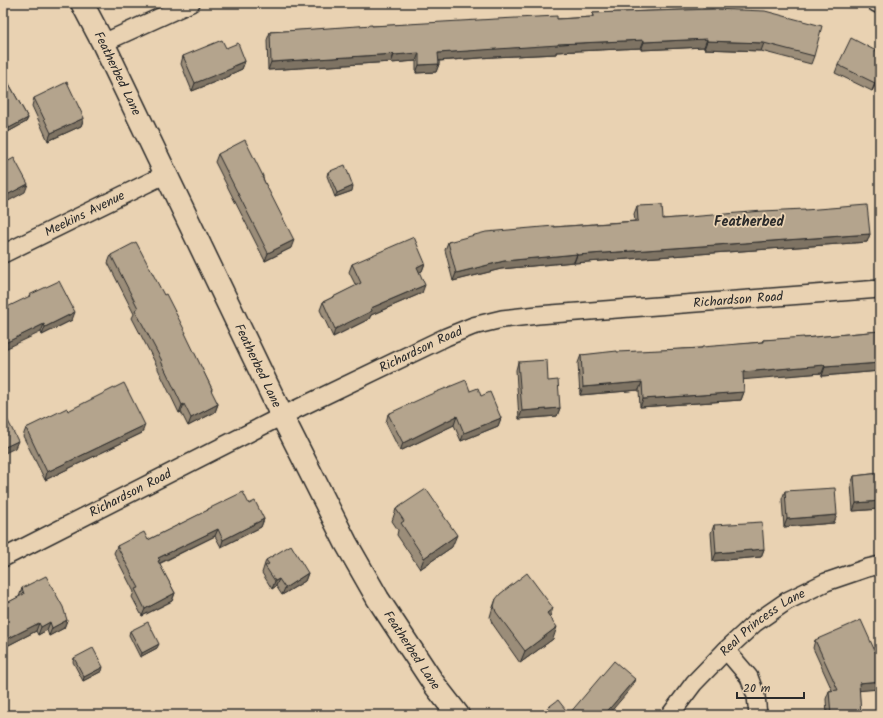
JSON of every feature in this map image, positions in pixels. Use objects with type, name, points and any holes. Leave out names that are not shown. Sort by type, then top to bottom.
[{"type":"street","name":"Featherbed Lane","points":[[82,3],[103,43],[282,416],[346,543],[375,593],[434,684],[458,715]]},
{"type":"street","points":[[103,43],[190,3]]},
{"type":"street","points":[[876,3],[880,5]]},
{"type":"street","name":"Meekins Avenue","points":[[3,254],[166,174]]},
{"type":"street","name":"Richardson Road","points":[[3,558],[282,416],[446,337],[473,326],[502,319],[538,315],[880,289]]},
{"type":"street","name":"Real Princess Lane","points":[[670,715],[694,683],[755,623],[787,601],[826,582],[880,565]]},
{"type":"street","points":[[726,650],[748,677],[756,696],[758,715]]},
{"type":"building","points":[[713,9],[765,11],[822,26],[814,56],[764,43],[707,41],[707,39],[558,44],[438,53],[439,64],[419,65],[419,53],[271,62],[270,32],[372,25],[557,16],[557,19],[593,17],[593,13]]},
{"type":"building","points":[[851,38],[880,53],[880,73],[875,83],[838,65]]},
{"type":"building","points":[[222,40],[226,48],[238,43],[245,61],[233,66],[233,68],[195,83],[183,56]]},
{"type":"building","points":[[3,73],[28,118],[9,128],[3,117]]},
{"type":"building","points":[[67,82],[84,118],[51,133],[34,98]]},
{"type":"building","points":[[245,140],[294,240],[268,253],[218,154]]},
{"type":"building","points":[[14,158],[28,184],[3,197],[3,164]]},
{"type":"building","points":[[345,165],[353,186],[337,193],[328,172]]},
{"type":"building","points":[[662,205],[663,219],[867,205],[870,234],[577,254],[504,261],[456,273],[448,242],[486,232],[638,221],[637,206]]},
{"type":"building","points":[[414,237],[425,263],[417,267],[425,285],[371,308],[372,311],[335,329],[323,302],[361,283],[352,264]]},
{"type":"building","points":[[136,242],[164,295],[166,294],[186,333],[218,404],[191,418],[184,404],[182,405],[162,361],[135,310],[138,308],[111,255]]},
{"type":"building","points":[[59,281],[75,312],[45,327],[44,324],[3,344],[3,309]]},
{"type":"building","points":[[880,331],[880,363],[825,367],[825,365],[743,372],[744,392],[643,399],[642,382],[583,387],[581,355],[617,351],[702,348],[763,342],[763,340]]},
{"type":"building","points":[[547,360],[548,381],[558,380],[560,408],[522,411],[518,362]]},
{"type":"building","points":[[466,380],[470,391],[478,388],[481,396],[490,392],[501,418],[464,433],[457,416],[403,443],[388,414]]},
{"type":"building","points":[[124,383],[145,425],[47,472],[26,428],[67,408],[68,411]]},
{"type":"building","points":[[3,413],[18,441],[3,448]]},
{"type":"building","points":[[880,473],[880,501],[856,503],[854,476]]},
{"type":"building","points":[[835,488],[837,515],[787,519],[785,491]]},
{"type":"building","points":[[426,489],[457,535],[424,558],[401,523],[404,521],[396,509]]},
{"type":"building","points":[[243,492],[249,504],[255,501],[264,519],[223,540],[218,529],[158,558],[160,560],[158,561],[175,593],[145,609],[135,589],[139,588],[117,546],[144,532],[148,540]]},
{"type":"building","points":[[762,522],[764,549],[716,553],[714,525]]},
{"type":"building","points":[[291,545],[308,573],[285,588],[279,579],[275,581],[265,566],[269,564],[266,560]]},
{"type":"building","points":[[527,573],[553,608],[547,613],[557,627],[525,651],[496,612],[494,606],[496,599],[500,594]]},
{"type":"building","points":[[46,576],[63,607],[67,620],[52,628],[50,622],[41,627],[39,623],[3,641],[3,605],[24,594],[22,588]]},
{"type":"building","points":[[861,620],[880,662],[880,681],[859,683],[861,715],[831,715],[829,691],[838,690],[815,640]]},
{"type":"building","points":[[148,622],[159,644],[142,653],[130,631]]},
{"type":"building","points":[[93,648],[103,667],[84,677],[74,658]]},
{"type":"building","points":[[614,661],[635,679],[604,715],[544,715],[542,712],[558,700],[569,714]]},
{"type":"district","name":"Featherbed","points":[[749,222]]}]
